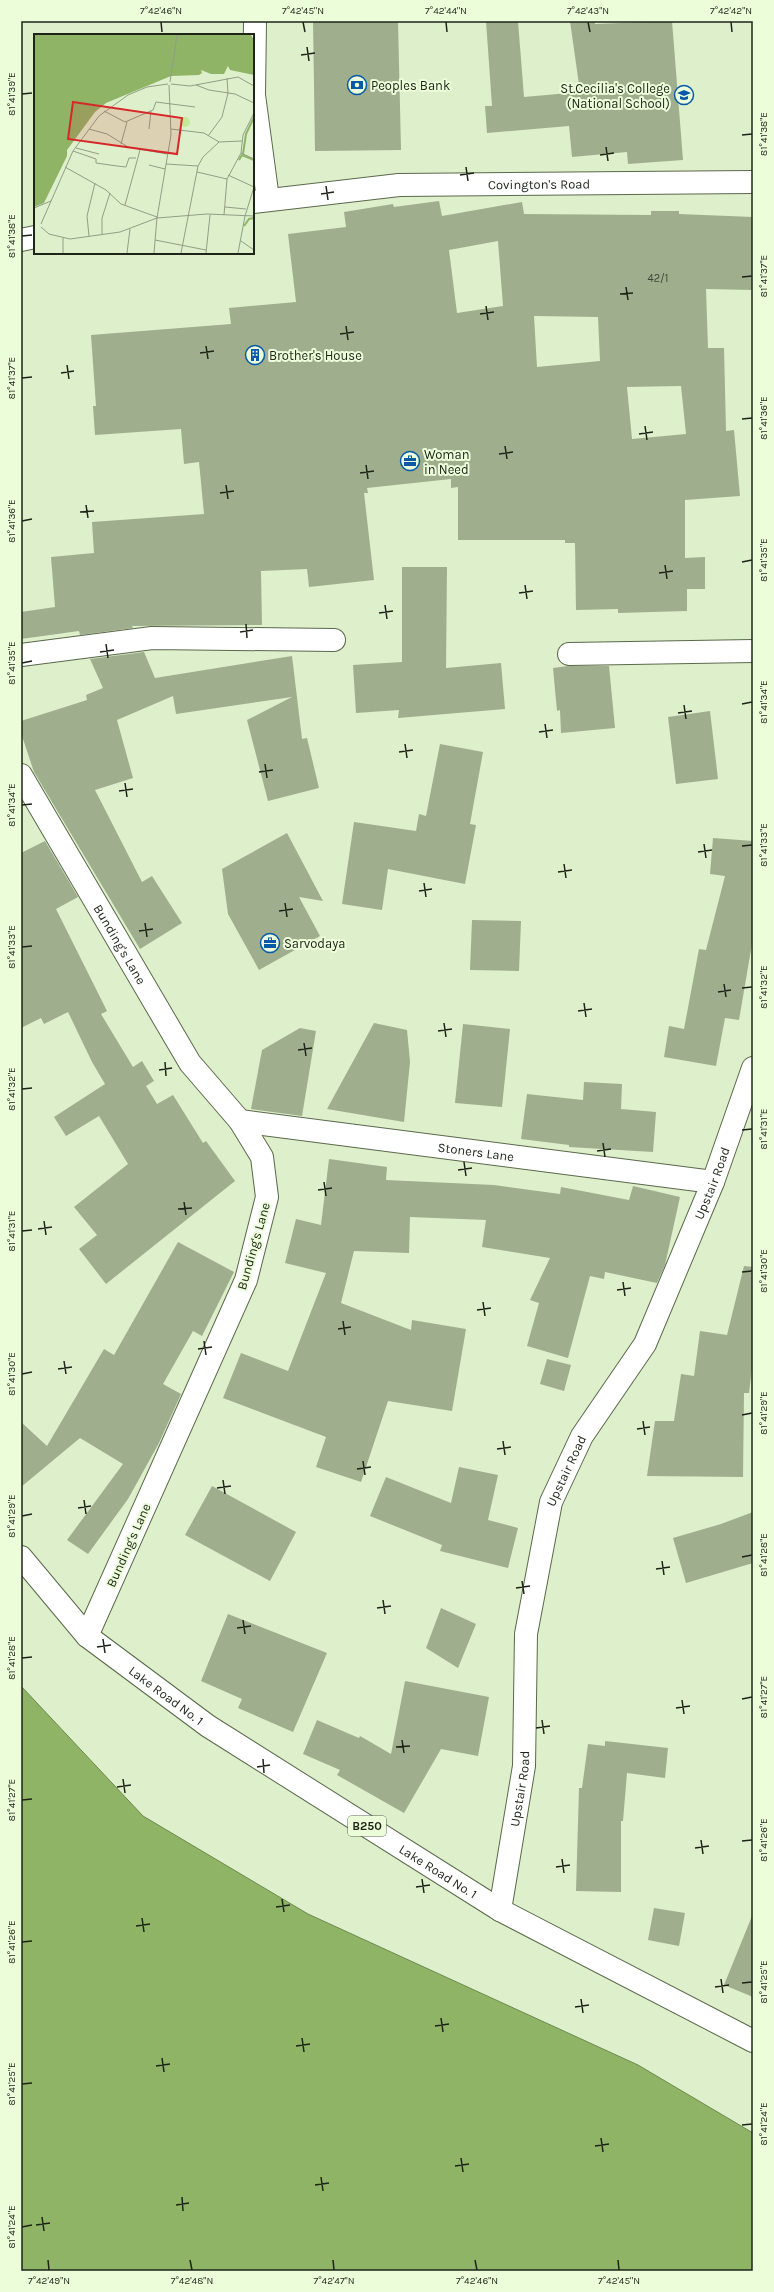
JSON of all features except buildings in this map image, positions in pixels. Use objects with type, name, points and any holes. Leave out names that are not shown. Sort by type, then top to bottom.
[{"type":"street","points":[[255,21],[254,95],[260,200]]},
{"type":"street","name":"Covington's Road","points":[[260,200],[399,185],[753,182]]},
{"type":"street","points":[[21,240],[34,238]]},
{"type":"street","points":[[21,655],[152,638],[334,640]]},
{"type":"street","points":[[569,654],[753,650]]},
{"type":"street","name":"Bunding's Lane","points":[[21,775],[190,1063],[240,1121],[262,1157],[267,1197],[246,1280],[87,1636]]},
{"type":"street","name":"Upstair Road","points":[[500,1910],[524,1766],[526,1634],[551,1502],[582,1436],[645,1344],[713,1182],[753,1068]]},
{"type":"street","name":"Stoners Lane","points":[[240,1121],[713,1182]]},
{"type":"street","name":"Lake Road No. 1","points":[[21,1557],[87,1636],[208,1726],[500,1910],[753,2041]]},
{"type":"shaded area","points":[[21,1686],[143,1816],[308,1914],[638,2065],[753,2133],[753,2271],[21,2271]]},
{"type":"place","name":"Peoples Bank","points":[[357,85]]},
{"type":"place","name":"St.Cecilia's College (National School)","points":[[684,95]]},
{"type":"place","name":"Brother's House","points":[[255,355]]},
{"type":"place","name":"Woman in Need","points":[[410,461]]},
{"type":"place","name":"Sarvodaya","points":[[270,943]]}]
